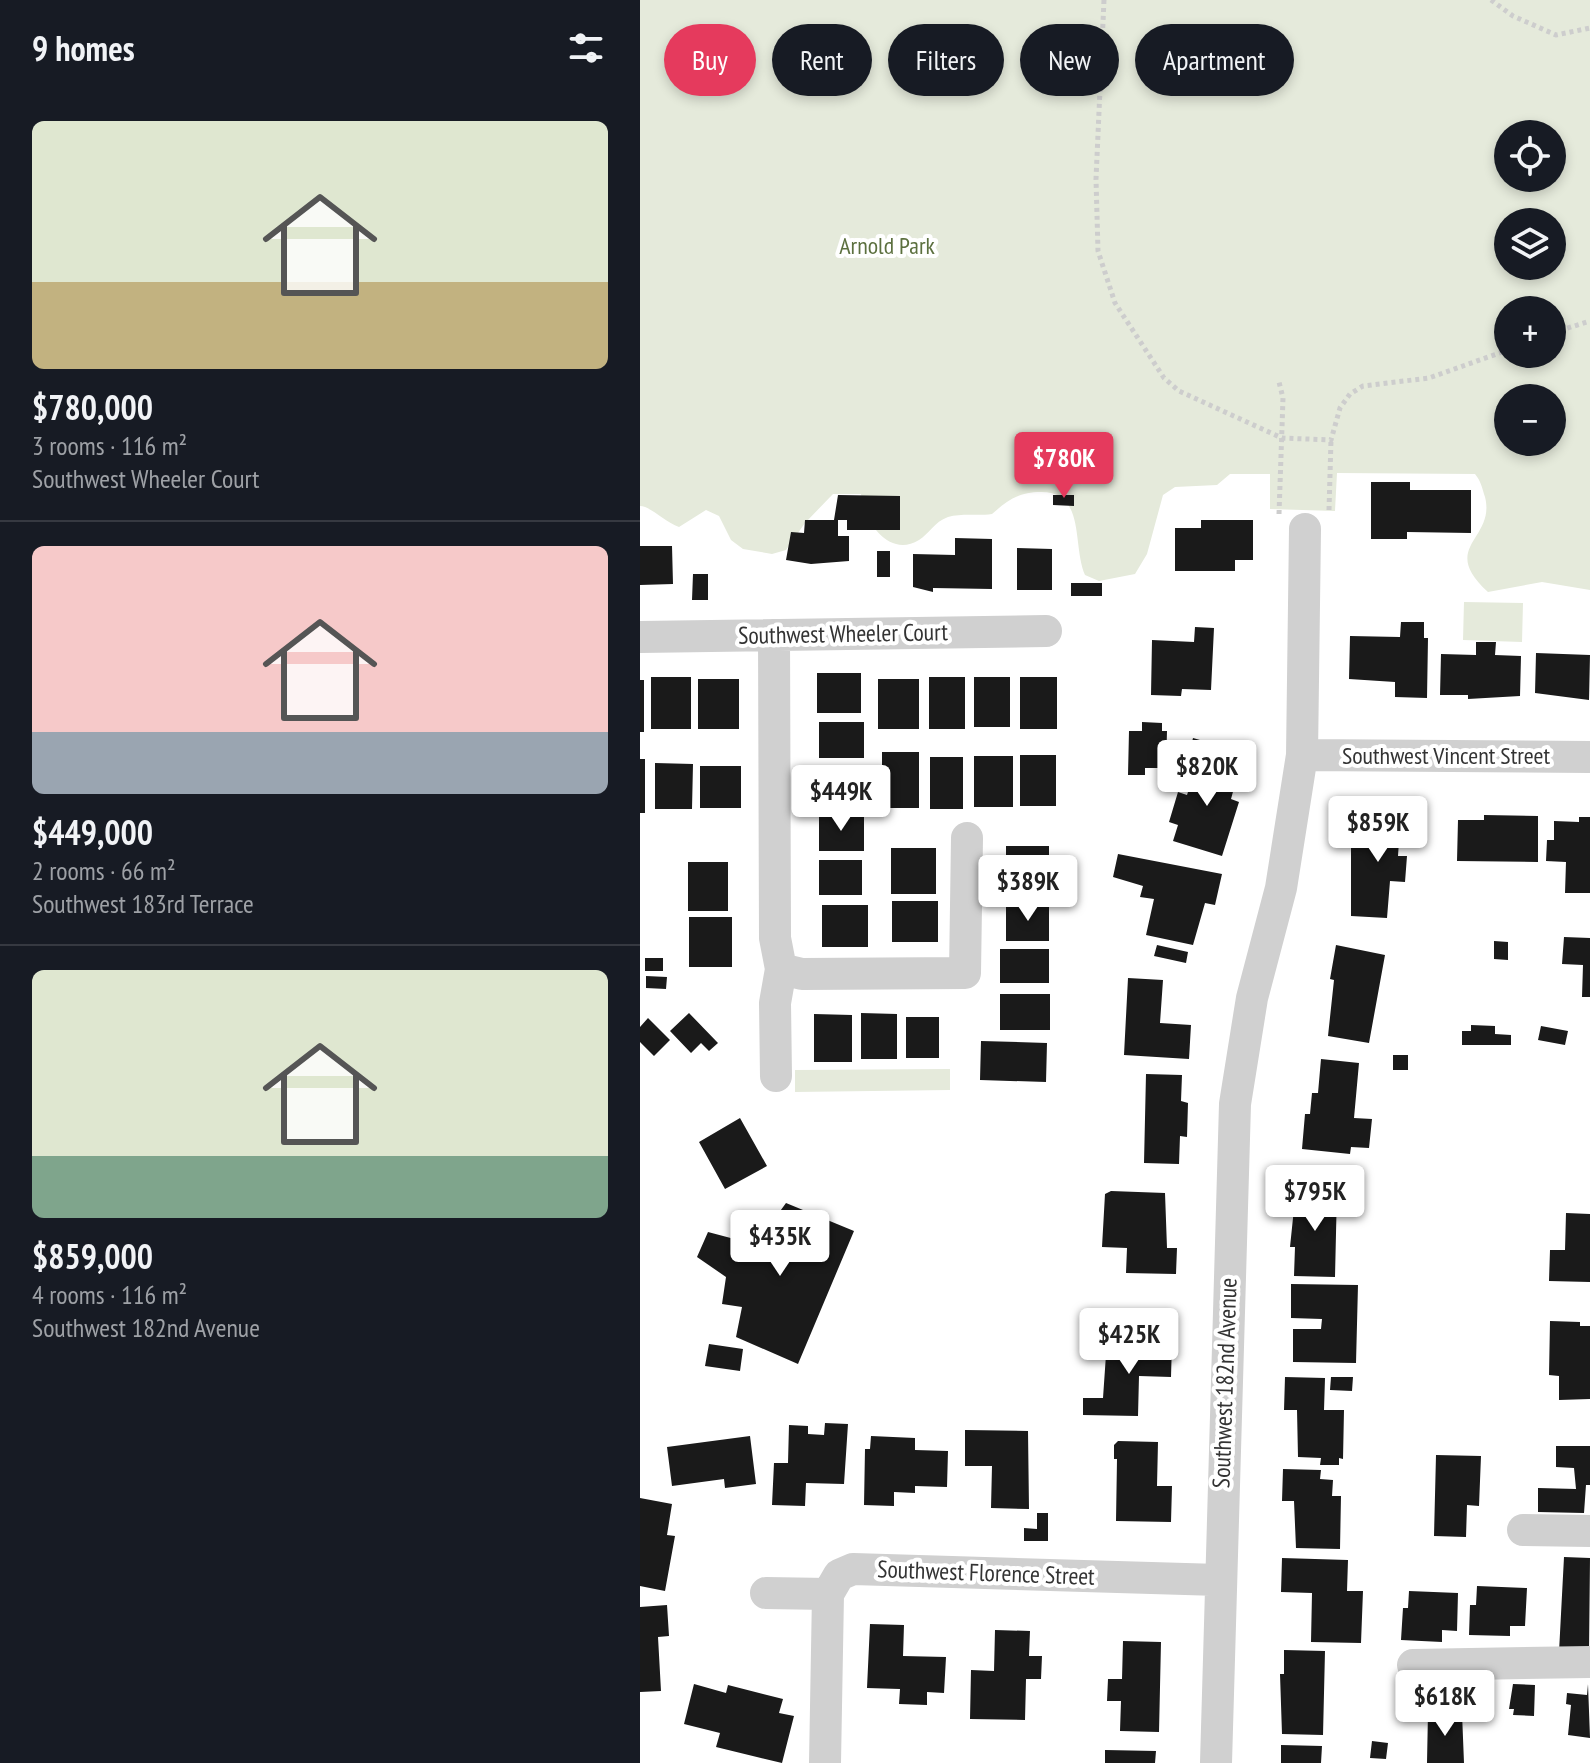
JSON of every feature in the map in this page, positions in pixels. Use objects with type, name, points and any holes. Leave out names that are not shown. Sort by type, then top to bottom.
[{"type":"street","name":"Southwest 182nd Avenue","points":[[1216,1763],[1235,1104],[1252,998],[1281,888],[1302,755],[1304,520]]},
{"type":"street","name":"Southwest Wheeler Court","points":[[640,637],[1046,631]]},
{"type":"street","points":[[774,635],[775,938],[781,969],[775,1003],[776,1076]]},
{"type":"street","name":"Southwest Vincent Street","points":[[1302,755],[1590,757]]},
{"type":"street","points":[[781,969],[802,974],[965,973],[967,838]]},
{"type":"street","points":[[1523,1530],[1590,1531]]},
{"type":"street","name":"Southwest Florence Street","points":[[828,1594],[839,1575],[853,1569],[1219,1580]]},
{"type":"street","points":[[766,1593],[828,1594],[825,1763]]},
{"type":"street","points":[[1413,1665],[1590,1662]]},
{"type":"path","points":[[1104,0],[1096,179],[1098,251],[1115,303],[1164,378],[1179,391],[1282,438],[1331,440]]},
{"type":"path","points":[[1491,0],[1513,16],[1556,35],[1590,28]]},
{"type":"path","points":[[1566,329],[1590,321]]},
{"type":"path","points":[[1304,520],[1340,408],[1350,394],[1363,386],[1429,378],[1494,355]]},
{"type":"path","points":[[1279,382],[1283,398],[1282,438],[1304,520]]},
{"type":"green space","name":"Arnold Park","points":[[640,0],[1590,0],[1590,590],[1542,582],[1488,592],[1468,564],[1468,553],[1486,512],[1485,497],[1475,474],[1337,473],[1335,511],[1270,509],[1270,474],[1230,474],[1217,485],[1175,487],[1163,495],[1147,554],[1135,574],[1099,581],[1085,575],[1071,510],[1055,494],[1026,493],[992,514],[948,517],[908,545],[897,544],[879,534],[867,514],[861,494],[833,494],[805,523],[786,550],[772,554],[743,549],[731,540],[719,516],[706,510],[679,527],[640,506]]},
{"type":"green space","points":[[1464,602],[1523,603],[1522,642],[1463,640]]},
{"type":"green space","points":[[950,1069],[950,1090],[795,1092],[795,1070]]},
{"type":"building","points":[[1371,482],[1410,482],[1410,490],[1471,490],[1471,533],[1407,532],[1407,539],[1371,539]]},
{"type":"building","points":[[838,495],[900,496],[900,530],[847,530],[847,520],[838,520],[838,536],[849,536],[849,561],[811,564],[786,560],[791,532],[804,533],[805,520],[834,520]]},
{"type":"building","points":[[1053,495],[1074,495],[1074,506],[1053,505]]},
{"type":"building","points":[[1201,520],[1253,520],[1253,560],[1235,560],[1235,571],[1175,571],[1175,528],[1201,528]]},
{"type":"building","points":[[955,538],[992,539],[992,589],[933,588],[933,592],[913,587],[913,554],[955,555]]},
{"type":"building","points":[[640,546],[672,546],[673,584],[640,585]]},
{"type":"building","points":[[1017,548],[1052,549],[1052,590],[1017,590]]},
{"type":"building","points":[[877,551],[890,551],[890,577],[877,577]]},
{"type":"building","points":[[693,574],[708,574],[708,600],[692,600]]},
{"type":"building","points":[[1071,583],[1102,583],[1102,596],[1071,596]]},
{"type":"building","points":[[1401,622],[1424,622],[1424,638],[1428,638],[1427,698],[1395,697],[1395,682],[1349,679],[1350,636],[1400,637]]},
{"type":"building","points":[[1195,627],[1214,628],[1211,690],[1182,689],[1181,696],[1151,695],[1152,640],[1194,642]]},
{"type":"building","points":[[1476,642],[1496,642],[1495,655],[1521,656],[1520,696],[1468,699],[1468,695],[1440,695],[1441,654],[1476,655]]},
{"type":"building","points":[[1536,653],[1590,655],[1589,700],[1535,693]]},
{"type":"building","points":[[817,673],[861,673],[861,713],[817,713]]},
{"type":"building","points":[[651,677],[691,677],[691,729],[651,729]]},
{"type":"building","points":[[929,677],[965,677],[965,729],[929,729]]},
{"type":"building","points":[[974,677],[1010,677],[1010,727],[974,727]]},
{"type":"building","points":[[1020,677],[1057,677],[1057,729],[1020,729]]},
{"type":"building","points":[[698,679],[739,679],[739,729],[698,729]]},
{"type":"building","points":[[878,679],[919,679],[919,729],[878,729]]},
{"type":"building","points":[[640,680],[644,680],[644,732],[640,732]]},
{"type":"building","points":[[819,722],[864,722],[864,758],[819,758]]},
{"type":"building","points":[[1142,722],[1162,723],[1162,731],[1167,731],[1166,768],[1145,768],[1145,775],[1128,775],[1129,731],[1142,731]]},
{"type":"building","points":[[1193,738],[1228,748],[1224,760],[1190,750]]},
{"type":"building","points":[[882,752],[919,752],[919,808],[882,808]]},
{"type":"building","points":[[1020,755],[1056,755],[1056,806],[1020,806]]},
{"type":"building","points":[[974,756],[1013,756],[1013,807],[974,807]]},
{"type":"building","points":[[930,757],[963,757],[963,809],[930,809]]},
{"type":"building","points":[[1199,758],[1239,770],[1231,799],[1239,802],[1222,856],[1173,841],[1178,825],[1169,822],[1178,792],[1187,795]]},
{"type":"building","points":[[640,759],[645,759],[645,813],[640,813]]},
{"type":"building","points":[[655,763],[693,764],[692,809],[655,809]]},
{"type":"building","points":[[700,766],[741,766],[741,808],[700,808]]},
{"type":"building","points":[[818,769],[862,769],[862,806],[818,806]]},
{"type":"building","points":[[819,815],[864,816],[864,851],[819,851]]},
{"type":"building","points":[[1484,815],[1538,816],[1538,862],[1457,861],[1458,820],[1484,820]]},
{"type":"building","points":[[1360,817],[1417,821],[1416,842],[1399,841],[1398,856],[1407,856],[1405,882],[1390,881],[1387,918],[1351,916],[1351,844],[1358,844]]},
{"type":"building","points":[[1579,817],[1590,817],[1590,893],[1565,893],[1566,862],[1546,861],[1547,840],[1554,840],[1554,821],[1579,822]]},
{"type":"building","points":[[1006,846],[1049,846],[1049,892],[1006,892]]},
{"type":"building","points":[[891,848],[936,848],[936,894],[891,894]]},
{"type":"building","points":[[1118,854],[1222,874],[1215,905],[1205,903],[1193,945],[1146,935],[1154,899],[1140,897],[1143,886],[1113,877]]},
{"type":"building","points":[[819,860],[862,860],[862,895],[819,895]]},
{"type":"building","points":[[688,862],[728,862],[728,911],[688,911]]},
{"type":"building","points":[[892,901],[938,901],[938,942],[892,942]]},
{"type":"building","points":[[822,905],[868,905],[868,947],[822,947]]},
{"type":"building","points":[[1006,905],[1049,905],[1049,941],[1006,941]]},
{"type":"building","points":[[689,917],[732,917],[732,967],[689,967]]},
{"type":"building","points":[[1564,937],[1590,938],[1590,997],[1582,997],[1583,965],[1562,964]]},
{"type":"building","points":[[1494,941],[1508,942],[1508,960],[1494,959]]},
{"type":"building","points":[[1157,945],[1188,952],[1186,963],[1154,956]]},
{"type":"building","points":[[1336,945],[1385,955],[1369,1043],[1328,1036],[1334,980],[1330,979]]},
{"type":"building","points":[[1000,949],[1049,949],[1049,983],[1000,983]]},
{"type":"building","points":[[645,958],[663,958],[663,971],[645,971]]},
{"type":"building","points":[[646,976],[667,977],[666,989],[646,988]]},
{"type":"building","points":[[1128,978],[1163,980],[1160,1023],[1191,1025],[1189,1059],[1124,1055]]},
{"type":"building","points":[[1000,994],[1050,994],[1050,1030],[1000,1030]]},
{"type":"building","points":[[689,1013],[718,1043],[709,1051],[701,1043],[691,1053],[670,1031]]},
{"type":"building","points":[[861,1013],[897,1014],[897,1059],[861,1059]]},
{"type":"building","points":[[814,1014],[852,1015],[852,1062],[814,1062]]},
{"type":"building","points":[[906,1017],[939,1017],[939,1058],[906,1058]]},
{"type":"building","points":[[648,1018],[670,1040],[654,1056],[640,1042],[640,1027]]},
{"type":"building","points":[[1471,1025],[1495,1026],[1495,1034],[1511,1035],[1511,1045],[1462,1045],[1462,1031],[1471,1031]]},
{"type":"building","points":[[1541,1026],[1568,1031],[1565,1045],[1538,1040]]},
{"type":"building","points":[[981,1041],[1047,1043],[1046,1082],[980,1080]]},
{"type":"building","points":[[1393,1055],[1408,1055],[1408,1070],[1393,1070]]},
{"type":"building","points":[[1321,1059],[1359,1063],[1354,1118],[1372,1119],[1369,1148],[1351,1147],[1350,1154],[1302,1149],[1305,1114],[1310,1114],[1312,1093],[1318,1093]]},
{"type":"building","points":[[1146,1074],[1182,1075],[1181,1101],[1188,1103],[1187,1137],[1180,1136],[1179,1164],[1144,1163]]},
{"type":"building","points":[[740,1118],[767,1166],[725,1189],[699,1142]]},
{"type":"building","points":[[1296,1189],[1337,1190],[1335,1277],[1294,1276],[1295,1247],[1290,1247]]},
{"type":"building","points":[[1111,1191],[1165,1193],[1167,1248],[1177,1248],[1176,1274],[1126,1273],[1127,1248],[1102,1247],[1105,1194]]},
{"type":"building","points":[[786,1203],[854,1231],[798,1364],[736,1337],[742,1307],[722,1304],[726,1277],[697,1257],[708,1232],[742,1241],[748,1233],[759,1240]]},
{"type":"building","points":[[1566,1213],[1590,1214],[1590,1282],[1549,1281],[1550,1250],[1565,1250]]},
{"type":"building","points":[[1291,1284],[1358,1285],[1356,1363],[1293,1362],[1293,1329],[1321,1329],[1322,1319],[1291,1318]]},
{"type":"building","points":[[1550,1321],[1580,1322],[1580,1326],[1590,1326],[1590,1399],[1559,1400],[1559,1376],[1549,1375]]},
{"type":"building","points":[[1107,1340],[1172,1342],[1171,1377],[1139,1376],[1138,1416],[1083,1415],[1083,1398],[1103,1398]]},
{"type":"building","points":[[709,1344],[743,1349],[740,1371],[705,1366]]},
{"type":"building","points":[[1285,1377],[1325,1378],[1324,1410],[1344,1410],[1343,1459],[1339,1458],[1339,1465],[1320,1465],[1321,1458],[1298,1457],[1297,1410],[1284,1410]]},
{"type":"building","points":[[1331,1377],[1353,1377],[1352,1391],[1330,1390]]},
{"type":"building","points":[[825,1423],[848,1424],[844,1484],[806,1483],[805,1506],[772,1505],[774,1463],[788,1463],[789,1425],[808,1426],[808,1434],[824,1435]]},
{"type":"building","points":[[965,1430],[1028,1431],[1029,1509],[991,1508],[992,1466],[965,1466]]},
{"type":"building","points":[[750,1436],[756,1484],[725,1488],[724,1479],[672,1486],[667,1447]]},
{"type":"building","points":[[871,1436],[915,1438],[915,1450],[948,1451],[947,1487],[915,1486],[915,1493],[894,1492],[894,1506],[864,1505],[865,1449],[870,1449]]},
{"type":"building","points":[[1118,1441],[1158,1442],[1157,1486],[1172,1486],[1171,1522],[1116,1521],[1117,1459],[1114,1459],[1114,1445]]},
{"type":"building","points":[[1556,1446],[1590,1446],[1590,1485],[1586,1485],[1584,1513],[1538,1512],[1538,1488],[1576,1489],[1574,1468],[1556,1467]]},
{"type":"building","points":[[1436,1455],[1481,1456],[1479,1506],[1467,1505],[1466,1537],[1434,1536]]},
{"type":"building","points":[[1283,1469],[1321,1470],[1320,1479],[1333,1480],[1332,1496],[1341,1496],[1340,1549],[1296,1548],[1294,1501],[1282,1501]]},
{"type":"building","points":[[640,1498],[672,1504],[667,1535],[675,1536],[665,1591],[640,1586]]},
{"type":"building","points":[[1037,1513],[1048,1513],[1048,1541],[1024,1541],[1024,1528],[1037,1529]]},
{"type":"building","points":[[1564,1557],[1590,1558],[1589,1652],[1559,1652]]},
{"type":"building","points":[[1282,1558],[1348,1560],[1347,1591],[1363,1591],[1361,1643],[1311,1642],[1312,1593],[1281,1592]]},
{"type":"building","points":[[1477,1586],[1527,1588],[1525,1626],[1510,1626],[1510,1636],[1469,1635],[1470,1605],[1476,1605]]},
{"type":"building","points":[[1409,1591],[1458,1593],[1457,1631],[1442,1630],[1442,1642],[1401,1640],[1403,1608],[1408,1608]]},
{"type":"building","points":[[667,1605],[669,1636],[658,1637],[661,1691],[640,1692],[640,1607]]},
{"type":"building","points":[[870,1624],[904,1625],[903,1656],[946,1657],[944,1693],[927,1692],[927,1705],[899,1704],[900,1689],[867,1688]]},
{"type":"building","points":[[995,1630],[1030,1631],[1029,1656],[1042,1656],[1041,1679],[1026,1679],[1025,1720],[970,1719],[971,1670],[994,1671]]},
{"type":"building","points":[[1123,1641],[1161,1642],[1159,1732],[1120,1731],[1121,1701],[1107,1701],[1108,1679],[1122,1679]]},
{"type":"building","points":[[1284,1650],[1325,1651],[1323,1735],[1282,1734],[1280,1674],[1284,1674]]},
{"type":"building","points":[[694,1684],[726,1693],[728,1685],[783,1699],[779,1713],[794,1716],[782,1763],[716,1747],[720,1733],[684,1724]]},
{"type":"building","points":[[1513,1684],[1535,1685],[1534,1716],[1513,1715],[1514,1709],[1509,1709]]},
{"type":"building","points":[[1588,1684],[1590,1738],[1568,1735],[1571,1705],[1566,1704],[1567,1693],[1587,1695]]},
{"type":"building","points":[[1428,1712],[1462,1713],[1464,1763],[1427,1763]]},
{"type":"building","points":[[1372,1741],[1388,1743],[1386,1759],[1370,1758]]},
{"type":"building","points":[[1281,1745],[1322,1746],[1321,1763],[1281,1763]]},
{"type":"building","points":[[1105,1750],[1156,1751],[1155,1763],[1105,1763]]}]
